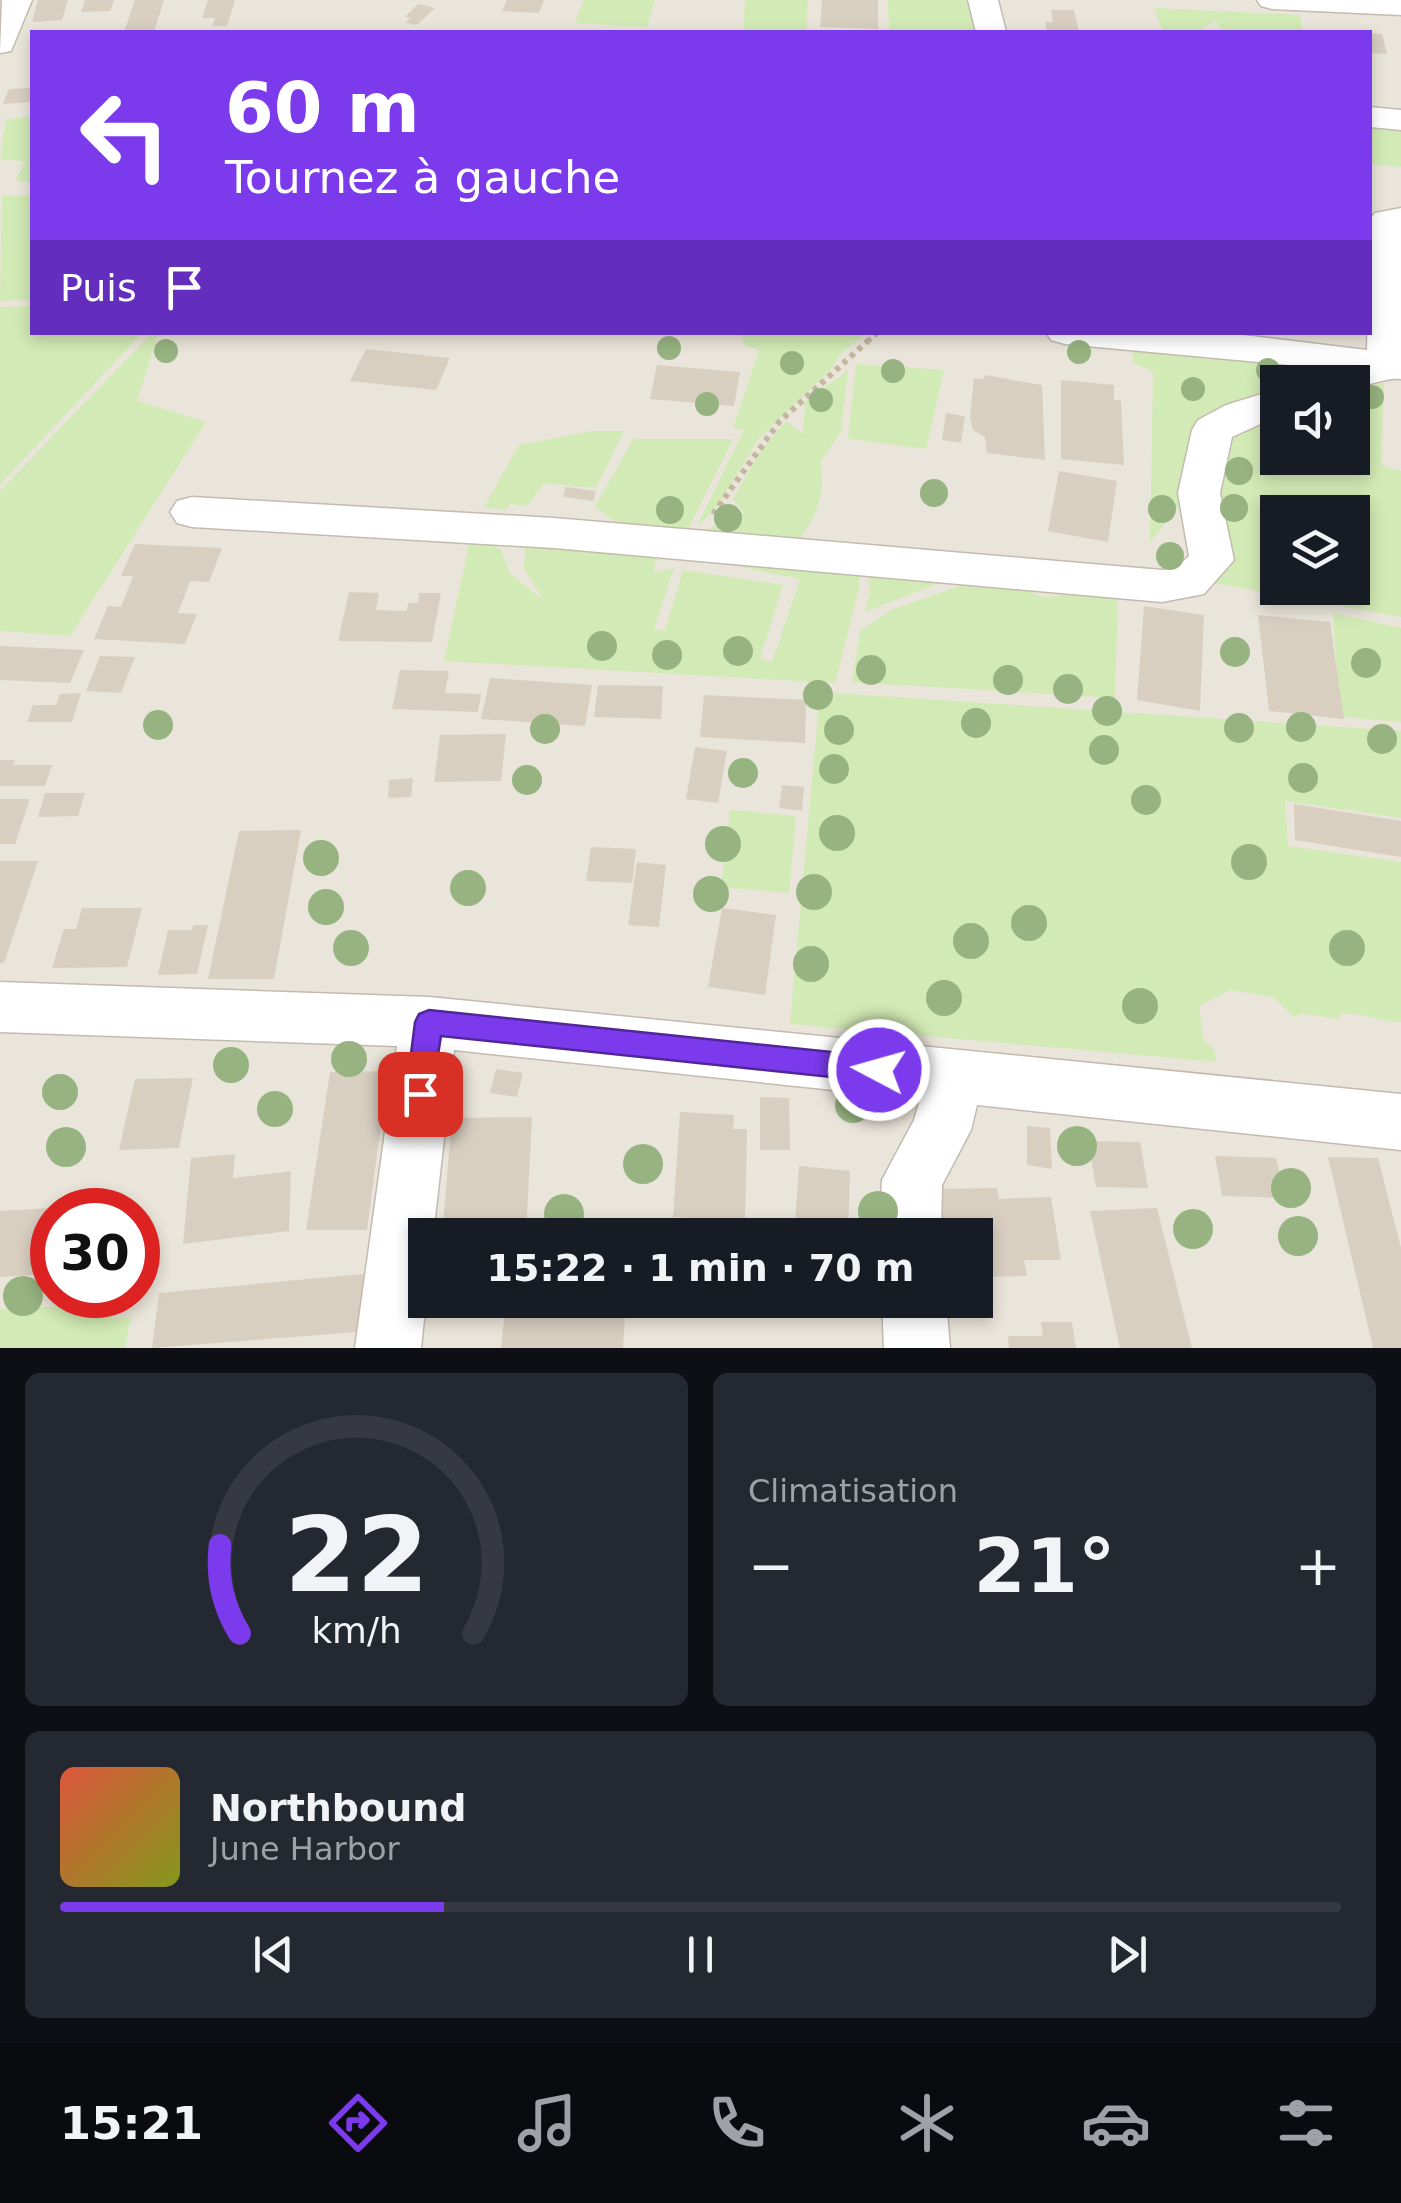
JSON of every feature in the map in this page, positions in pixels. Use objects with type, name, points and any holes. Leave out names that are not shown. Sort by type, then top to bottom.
[{"type":"street","points":[[0,44],[16,0]]},
{"type":"street","points":[[984,0],[991,30]]},
{"type":"street","points":[[1272,0],[1401,6]]},
{"type":"street","points":[[1372,117],[1401,120]]},
{"type":"street","points":[[1102,335],[1297,351],[1394,367],[1381,228],[1388,221],[1401,219]]},
{"type":"street","points":[[192,512],[685,544],[1162,586],[1188,582],[1212,560],[1199,494],[1213,430],[1260,408]]},
{"type":"street","points":[[0,1007],[429,1022],[1401,1122]]},
{"type":"street","points":[[388,1348],[429,1022]]},
{"type":"street","points":[[911,1218],[912,1180],[941,1130],[955,1078]]},
{"type":"street","points":[[915,1318],[917,1348]]},
{"type":"path","points":[[685,544],[723,504],[779,422],[828,379],[846,357],[876,335]]},
{"type":"shaded area","points":[[0,0],[1401,0],[1401,1348],[0,1348]]},
{"type":"green space","points":[[584,0],[655,0],[647,27],[575,23]]},
{"type":"green space","points":[[745,0],[808,0],[806,30],[743,30]]},
{"type":"green space","points":[[888,0],[965,0],[982,30],[889,30]]},
{"type":"green space","points":[[1154,8],[1300,15],[1303,30],[1224,30],[1214,21],[1198,30],[1162,29]]},
{"type":"green space","points":[[30,117],[30,183],[15,180],[26,161],[0,160],[6,119]]},
{"type":"green space","points":[[1372,120],[1401,123],[1401,167],[1372,164]]},
{"type":"green space","points":[[2,195],[30,196],[30,300],[0,301]]},
{"type":"green space","points":[[30,306],[30,335],[140,335],[0,484],[0,307]]},
{"type":"green space","points":[[150,335],[158,335],[137,401],[206,422],[70,636],[0,631],[0,491]]},
{"type":"green space","points":[[742,335],[865,335],[840,354],[833,367],[760,437],[716,508],[697,526],[744,430],[733,428],[759,350],[744,345]]},
{"type":"green space","points":[[1135,344],[1368,365],[1260,365],[1260,398],[1229,406],[1188,495],[1150,542],[1153,372],[1132,362]]},
{"type":"green space","points":[[856,364],[944,370],[926,449],[848,439]]},
{"type":"green space","points":[[848,370],[841,432],[821,461],[818,504],[804,532],[797,540],[701,539],[707,529],[744,513],[733,499],[761,451],[786,421],[803,434],[805,402]]},
{"type":"green space","points":[[1384,383],[1381,465],[1401,471],[1401,617],[1335,605],[1370,605],[1370,495],[1260,495],[1260,591],[1208,582],[1210,494],[1229,432],[1260,420],[1260,475],[1370,475],[1370,386]]},
{"type":"green space","points":[[592,431],[624,431],[596,488],[544,483],[527,506],[510,504],[505,510],[484,507],[519,445]]},
{"type":"green space","points":[[633,439],[733,439],[688,529],[624,528],[595,507]]},
{"type":"green space","points":[[488,542],[501,550],[510,573],[544,601],[524,568],[525,548],[540,542],[672,552],[656,561],[653,573],[674,568],[654,629],[665,631],[683,570],[783,585],[760,658],[772,662],[800,579],[745,568],[738,551],[859,565],[859,588],[835,683],[444,661],[469,544]]},
{"type":"green space","points":[[867,563],[964,573],[865,612],[870,593]]},
{"type":"green space","points":[[992,575],[1042,597],[1118,591],[1115,698],[852,682],[860,631],[891,610]]},
{"type":"green space","points":[[1333,613],[1401,628],[1401,722],[1340,717]]},
{"type":"green space","points":[[820,692],[1401,731],[1401,818],[1285,801],[1288,846],[1401,862],[1401,1022],[1349,1014],[1341,1014],[1338,1019],[1299,1013],[1296,1019],[1273,997],[1230,990],[1199,1006],[1203,1039],[1214,1050],[1217,1062],[790,1024]]},
{"type":"green space","points":[[730,810],[796,816],[789,893],[721,887]]},
{"type":"green space","points":[[30,1308],[30,1318],[131,1318],[125,1348],[0,1348],[0,1309]]},
{"type":"building","points":[[38,0],[68,0],[62,20],[32,22]]},
{"type":"building","points":[[85,0],[114,0],[110,11],[81,12]]},
{"type":"building","points":[[135,0],[164,0],[155,30],[125,30]]},
{"type":"building","points":[[208,0],[235,0],[227,26],[212,26],[215,18],[202,18]]},
{"type":"building","points":[[507,0],[544,0],[539,13],[502,11]]},
{"type":"building","points":[[822,0],[878,0],[878,29],[820,27]]},
{"type":"building","points":[[418,4],[435,8],[417,25],[405,23],[411,18],[405,17]]},
{"type":"building","points":[[1051,10],[1074,10],[1079,30],[1047,30],[1045,22],[1053,22]]},
{"type":"building","points":[[1372,33],[1382,34],[1387,54],[1372,53]]},
{"type":"building","points":[[30,88],[30,102],[3,104],[9,89]]},
{"type":"building","points":[[366,349],[450,358],[436,390],[350,381]]},
{"type":"building","points":[[657,365],[740,372],[734,406],[650,399]]},
{"type":"building","points":[[985,375],[1042,385],[1045,460],[987,453],[985,437],[973,430],[970,417],[974,378],[984,379]]},
{"type":"building","points":[[1061,380],[1114,385],[1114,400],[1121,400],[1124,465],[1061,459]]},
{"type":"building","points":[[946,413],[965,416],[961,443],[942,440]]},
{"type":"building","points":[[1059,471],[1117,481],[1108,542],[1048,531]]},
{"type":"building","points":[[566,487],[596,491],[593,501],[563,497]]},
{"type":"building","points":[[135,544],[222,548],[209,582],[190,581],[178,613],[197,614],[185,644],[94,639],[108,606],[121,607],[133,576],[121,576]]},
{"type":"building","points":[[349,592],[379,593],[376,610],[407,611],[408,603],[418,603],[419,593],[441,593],[432,642],[338,641]]},
{"type":"building","points":[[1144,606],[1204,615],[1200,711],[1137,700]]},
{"type":"building","points":[[1258,615],[1330,622],[1344,719],[1269,711]]},
{"type":"building","points":[[0,646],[84,650],[70,683],[0,680]]},
{"type":"building","points":[[100,656],[135,657],[121,693],[86,691]]},
{"type":"building","points":[[400,670],[449,671],[445,693],[481,694],[478,712],[392,709]]},
{"type":"building","points":[[490,678],[592,685],[585,726],[481,719]]},
{"type":"building","points":[[598,685],[663,686],[661,719],[594,717]]},
{"type":"building","points":[[81,693],[72,722],[27,722],[33,705],[56,705],[60,694]]},
{"type":"building","points":[[704,695],[806,700],[805,743],[700,737]]},
{"type":"building","points":[[506,734],[501,781],[434,782],[440,735]]},
{"type":"building","points":[[695,747],[727,751],[718,803],[686,799]]},
{"type":"building","points":[[0,760],[15,760],[13,765],[52,765],[45,786],[0,786]]},
{"type":"building","points":[[413,778],[411,797],[388,798],[389,780]]},
{"type":"building","points":[[782,785],[804,787],[802,811],[779,808]]},
{"type":"building","points":[[45,793],[85,793],[78,816],[38,817]]},
{"type":"building","points":[[0,799],[30,799],[15,844],[0,844]]},
{"type":"building","points":[[1294,804],[1401,821],[1401,857],[1295,840]]},
{"type":"building","points":[[301,830],[274,979],[208,979],[239,831]]},
{"type":"building","points":[[591,847],[636,849],[632,883],[586,881]]},
{"type":"building","points":[[0,861],[38,861],[4,963],[0,963]]},
{"type":"building","points":[[637,862],[666,865],[659,927],[628,925]]},
{"type":"building","points":[[82,908],[142,908],[127,967],[52,968],[64,929],[76,929]]},
{"type":"building","points":[[722,908],[776,915],[765,995],[708,987]]},
{"type":"building","points":[[193,925],[208,925],[197,974],[158,975],[168,930],[192,930]]},
{"type":"building","points":[[496,1069],[523,1073],[517,1097],[490,1093]]},
{"type":"building","points":[[388,1071],[367,1230],[306,1230],[330,1072]]},
{"type":"building","points":[[193,1078],[179,1148],[119,1150],[135,1079]]},
{"type":"building","points":[[760,1097],[789,1098],[790,1150],[760,1150]]},
{"type":"building","points":[[680,1112],[734,1115],[733,1129],[747,1129],[745,1218],[673,1217]]},
{"type":"building","points":[[532,1117],[527,1218],[443,1218],[452,1118]]},
{"type":"building","points":[[1027,1126],[1050,1128],[1052,1169],[1027,1165]]},
{"type":"building","points":[[1088,1141],[1140,1142],[1148,1188],[1096,1187]]},
{"type":"building","points":[[235,1154],[233,1178],[291,1171],[289,1231],[183,1244],[191,1158]]},
{"type":"building","points":[[1215,1156],[1276,1158],[1285,1198],[1222,1196]]},
{"type":"building","points":[[1328,1157],[1378,1158],[1401,1248],[1401,1348],[1373,1348]]},
{"type":"building","points":[[799,1166],[850,1171],[849,1218],[795,1218]]},
{"type":"building","points":[[997,1188],[999,1199],[1051,1197],[1061,1260],[1024,1260],[1027,1276],[993,1277],[993,1218],[935,1218],[932,1189]]},
{"type":"building","points":[[1157,1208],[1192,1348],[1120,1348],[1090,1211]]},
{"type":"building","points":[[30,1209],[30,1275],[0,1277],[0,1211]]},
{"type":"building","points":[[373,1273],[370,1331],[152,1348],[156,1318],[160,1318],[160,1293]]},
{"type":"building","points":[[504,1318],[625,1318],[623,1348],[501,1348]]},
{"type":"building","points":[[1041,1322],[1072,1322],[1076,1348],[1009,1348],[1008,1336],[1043,1336]]},
{"type":"route","points":[[420,1094],[429,1022],[879,1070]]}]
